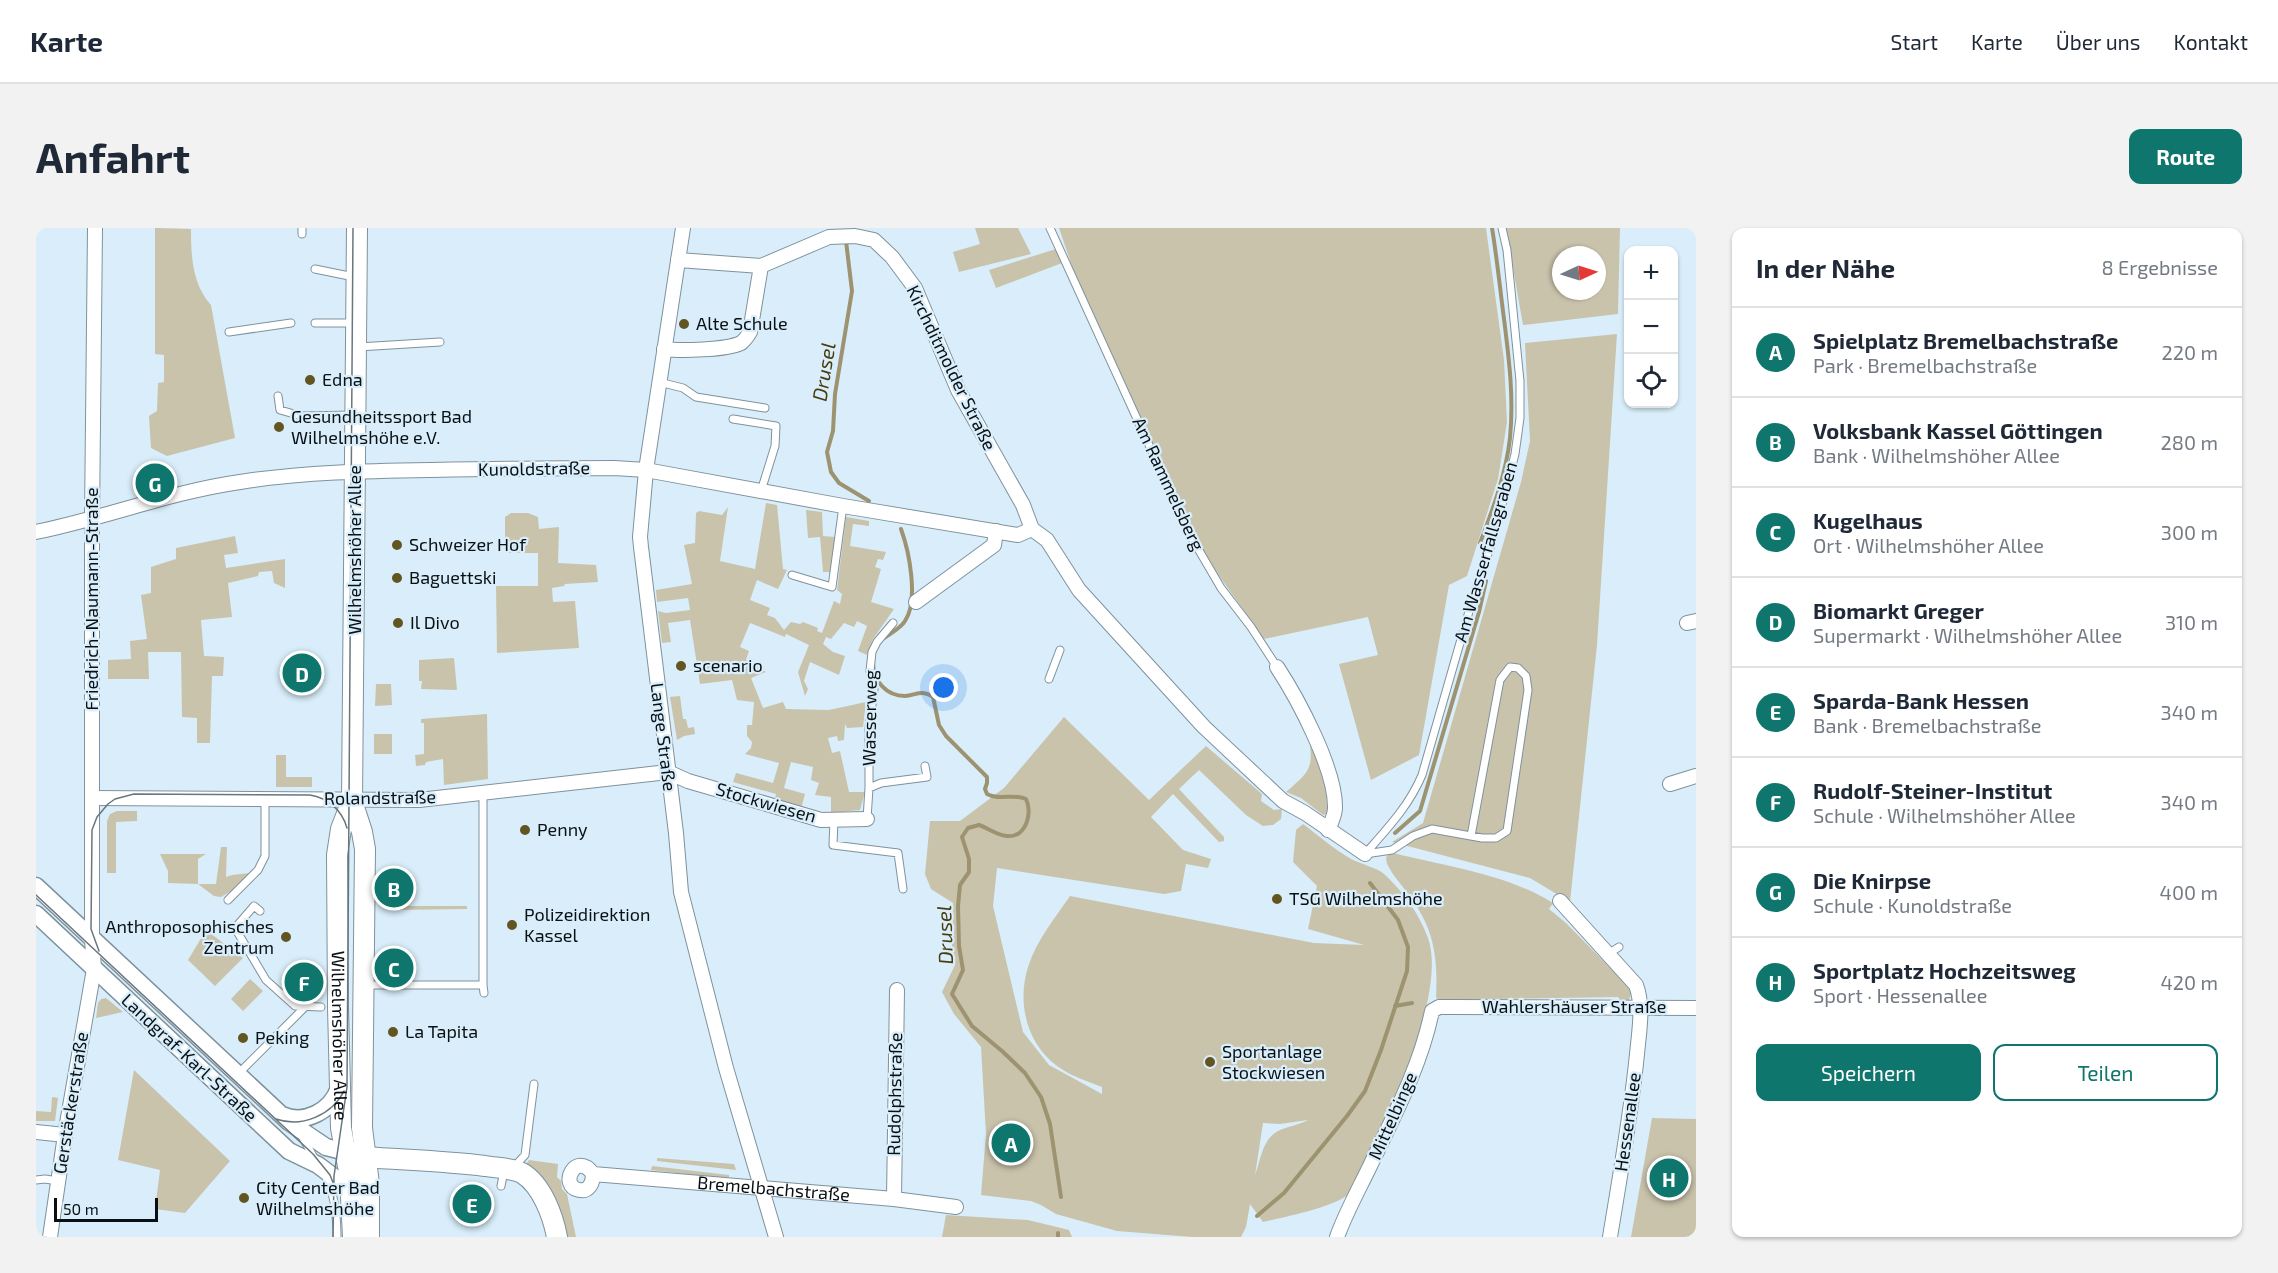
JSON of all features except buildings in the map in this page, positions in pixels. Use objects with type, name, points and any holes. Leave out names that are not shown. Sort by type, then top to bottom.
[{"type":"main road","name":"Wilhelmshöher Allee","points":[[353,1237],[351,1190],[355,1155],[362,1128],[365,840],[352,801],[357,228]]},
{"type":"main road","name":"Wilhelmshöher Allee","points":[[352,801],[341,829],[338,855],[329,1007],[339,1088],[341,1128],[369,1184],[369,1237]]},
{"type":"main road","points":[[355,1155],[450,1162],[506,1175],[523,1174],[541,1194],[549,1209],[557,1237]]},
{"type":"street","name":"Friedrich-Naumann-Straße","points":[[94,969],[92,939],[92,519],[95,228]]},
{"type":"street","name":"Lange Straße","points":[[683,228],[646,470],[640,537],[682,896],[726,1068],[776,1237]]},
{"type":"street","name":"Kirchditmolder Straße","points":[[678,260],[761,266],[829,237],[872,234],[915,288],[958,390],[1023,505],[1032,529],[1047,540],[1075,583],[1100,615],[1204,727],[1283,801],[1305,813],[1365,854]]},
{"type":"street","points":[[664,349],[680,351],[726,346],[739,344],[746,339],[750,332],[761,266]]},
{"type":"street","name":"Kunoldstraße","points":[[36,532],[239,482],[339,471],[614,468],[646,470],[1018,535],[1032,529]]},
{"type":"street","points":[[916,602],[994,545],[996,531]]},
{"type":"street","name":"Am Rammelsberg","points":[[1277,667],[1290,686],[1328,767],[1334,790],[1335,811],[1328,830]]},
{"type":"street","name":"Rolandstraße","points":[[92,798],[419,800],[668,772]]},
{"type":"street","name":"Stockwiesen","points":[[668,772],[688,781],[821,820],[867,819]]},
{"type":"street","points":[[1670,784],[1696,776]]},
{"type":"street","name":"Landgraf-Karl-Straße","points":[[36,886],[278,1113],[300,1131],[326,1147],[355,1155]]},
{"type":"street","points":[[1560,902],[1613,951],[1636,985],[1640,1007]]},
{"type":"street","name":"Landgraf-Karl-Straße","points":[[36,914],[289,1151],[318,1165],[351,1190]]},
{"type":"street","name":"Gerstäckerstraße","points":[[50,1237],[94,969]]},
{"type":"street","name":"Rudolphstraße","points":[[894,1198],[897,990]]},
{"type":"street","name":"Mittelbinge","points":[[1337,1237],[1350,1204],[1370,1167],[1426,1041],[1432,1011],[1439,1007],[1452,1007]]},
{"type":"street","name":"Wahlershäuser Straße","points":[[1452,1007],[1696,1008]]},
{"type":"street","name":"Hessenallee","points":[[1610,1237],[1626,1145],[1635,1075],[1640,1007]]},
{"type":"street","name":"Landgraf-Karl-Straße","points":[[278,1113],[293,1118],[304,1118],[318,1113],[327,1107],[339,1088]]},
{"type":"street","points":[[36,1132],[65,1135]]},
{"type":"street","name":"Bremelbachstraße","points":[[593,1174],[894,1198],[956,1207]]},
{"type":"lane","name":"Am Rammelsberg","points":[[1050,228],[1118,373],[1175,506],[1199,554],[1277,667]]},
{"type":"lane","name":"Am Wasserfallsgraben","points":[[1365,854],[1402,812],[1414,795],[1422,775],[1474,594],[1494,536],[1515,454],[1520,418],[1520,381],[1507,250],[1502,228]]},
{"type":"lane","points":[[315,269],[357,277]]},
{"type":"lane","points":[[229,332],[291,323]]},
{"type":"lane","points":[[315,323],[356,323]]},
{"type":"lane","points":[[356,347],[440,342]]},
{"type":"lane","points":[[659,382],[683,388],[696,397],[765,408]]},
{"type":"lane","points":[[278,396],[280,410],[301,416],[355,415]]},
{"type":"lane","points":[[733,418],[776,426],[776,446],[761,491]]},
{"type":"lane","points":[[792,575],[832,587],[843,506]]},
{"type":"lane","name":"Wasserweg","points":[[867,819],[869,727],[874,690],[870,671],[872,652],[893,623]]},
{"type":"lane","points":[[1049,679],[1060,650]]},
{"type":"lane","points":[[1365,854],[1392,850],[1413,836],[1432,829],[1470,836],[1496,838],[1507,831],[1528,690],[1526,676],[1518,668],[1509,668],[1500,680],[1470,836]]},
{"type":"lane","points":[[869,788],[881,783],[927,777],[925,766]]},
{"type":"lane","points":[[364,984],[484,989],[483,794]]},
{"type":"lane","points":[[228,900],[258,870],[265,856],[265,799]]},
{"type":"lane","points":[[834,820],[833,845],[898,853],[903,889]]},
{"type":"lane","points":[[260,911],[254,906],[235,928],[266,980],[295,1006],[329,1007]]},
{"type":"lane","points":[[238,1075],[304,1007],[329,1007]]},
{"type":"lane","points":[[506,1175],[525,1155],[534,1084]]},
{"type":"lane","points":[[300,1131],[306,1146],[326,1177],[332,1193],[337,1214],[337,1237]]},
{"type":"lane","points":[[36,1180],[58,1180]]},
{"type":"shaded area","points":[[155,228],[191,229],[191,249],[196,279],[211,305],[235,438],[167,456],[151,448],[149,416],[157,411],[158,383],[164,382],[164,355],[155,354]]},
{"type":"shaded area","points":[[975,228],[1018,228],[1031,254],[959,272],[953,252],[980,244]]},
{"type":"shaded area","points":[[1059,228],[1486,228],[1504,360],[1507,422],[1498,479],[1467,576],[1449,585],[1419,755],[1371,780],[1339,664],[1378,655],[1368,617],[1264,639],[1205,556],[1176,500],[1073,269]]},
{"type":"shaded area","points":[[1506,228],[1620,228],[1618,314],[1523,325]]},
{"type":"shaded area","points":[[1056,249],[1062,263],[996,288],[989,270]]},
{"type":"shaded area","points":[[1617,334],[1597,645],[1570,902],[1530,878],[1392,842],[1423,823],[1521,482],[1530,441],[1525,343]]},
{"type":"shaded area","points":[[766,503],[777,505],[783,569],[787,570],[778,589],[757,580],[750,600],[770,608],[767,615],[775,618],[784,630],[791,622],[800,624],[803,622],[818,628],[817,631],[822,633],[834,601],[840,604],[842,594],[837,590],[846,517],[869,521],[869,526],[853,524],[850,546],[886,552],[883,560],[878,559],[875,567],[881,569],[871,602],[894,609],[873,639],[867,655],[858,651],[867,626],[857,621],[854,627],[844,623],[831,639],[826,637],[823,644],[833,652],[845,656],[839,675],[810,662],[804,681],[808,689],[805,696],[798,672],[809,645],[786,634],[785,637],[750,623],[740,647],[749,651],[746,660],[766,672],[751,678],[763,708],[783,702],[786,709],[829,710],[866,702],[863,727],[847,728],[845,724],[844,740],[838,741],[837,736],[828,738],[832,753],[840,751],[849,792],[865,792],[860,810],[831,813],[831,797],[815,795],[819,783],[811,780],[813,767],[791,762],[784,788],[805,794],[801,809],[775,799],[776,794],[733,782],[736,773],[773,783],[779,763],[745,754],[751,748],[752,742],[747,736],[747,725],[752,725],[754,702],[737,700],[732,680],[700,684],[690,620],[668,623],[671,642],[662,643],[658,611],[666,613],[690,610],[688,598],[657,602],[656,590],[692,584],[684,545],[695,543],[696,513],[699,511],[722,515],[728,507],[720,561],[755,569]]},
{"type":"shaded area","points":[[806,510],[822,512],[823,536],[835,537],[831,572],[823,572],[820,537],[808,538]]},
{"type":"shaded area","points":[[511,513],[528,513],[538,517],[539,529],[559,527],[558,563],[596,565],[598,582],[565,584],[552,588],[553,602],[575,601],[579,648],[497,653],[496,586],[538,586],[538,553],[505,553],[505,517]]},
{"type":"shaded area","points":[[235,536],[238,553],[224,555],[226,568],[285,559],[285,588],[274,583],[272,571],[259,572],[258,576],[228,583],[232,617],[201,620],[204,656],[224,657],[223,676],[212,676],[210,743],[197,743],[197,718],[182,717],[181,652],[148,652],[149,679],[108,679],[108,660],[131,659],[130,641],[147,639],[141,595],[151,593],[151,567],[176,559],[176,548]]},
{"type":"shaded area","points":[[454,658],[457,690],[421,689],[419,660]]},
{"type":"shaded area","points":[[376,684],[391,684],[392,705],[375,706]]},
{"type":"shaded area","points":[[680,696],[683,719],[686,719],[688,728],[694,727],[695,734],[677,740],[670,697]]},
{"type":"shaded area","points":[[487,714],[488,779],[444,785],[443,759],[416,766],[415,755],[424,754],[424,723],[421,723],[421,719]]},
{"type":"shaded area","points":[[1064,717],[1149,800],[1206,746],[1262,794],[1261,801],[1274,810],[1282,809],[1281,819],[1273,825],[1263,826],[1246,815],[1199,770],[1179,789],[1224,837],[1224,841],[1219,842],[1173,794],[1151,817],[1183,850],[1211,859],[1208,868],[1186,864],[1181,891],[1164,894],[997,868],[993,906],[1023,1032],[1049,1065],[1102,1094],[1102,1087],[1068,1073],[1046,1057],[1031,1034],[1024,1008],[1025,980],[1031,957],[1046,930],[1070,896],[1314,943],[1364,945],[1308,929],[1317,886],[1293,862],[1296,830],[1303,824],[1351,859],[1381,872],[1391,880],[1410,903],[1428,938],[1432,964],[1429,995],[1408,1066],[1378,1137],[1351,1192],[1323,1207],[1263,1222],[1250,1204],[1246,1227],[1241,1237],[1192,1237],[1117,1231],[1056,1214],[1031,1201],[981,1195],[986,1134],[981,1047],[954,1014],[942,992],[955,965],[952,950],[953,903],[931,889],[925,874],[930,821],[960,821],[1004,788]],"holes":[[[1308,1120],[1280,1130],[1269,1138],[1255,1175],[1263,1123],[1280,1124]]]},
{"type":"shaded area","points":[[374,734],[392,734],[392,754],[374,754]]},
{"type":"shaded area","points":[[1309,738],[1324,770],[1330,807],[1323,815],[1301,798],[1286,792],[1308,769],[1311,757]]},
{"type":"shaded area","points":[[276,755],[286,755],[286,777],[312,777],[312,787],[276,787]]},
{"type":"shaded area","points":[[117,811],[137,811],[137,821],[116,822],[116,873],[107,873],[107,821],[110,814]]},
{"type":"shaded area","points":[[221,847],[227,847],[226,877],[250,873],[221,897],[214,896],[198,884],[216,884]]},
{"type":"shaded area","points":[[1393,853],[1496,878],[1535,893],[1553,903],[1549,909],[1566,923],[1628,986],[1632,992],[1628,1002],[1622,1002],[1618,997],[1438,1000],[1433,943],[1417,907],[1387,864],[1388,854]]},
{"type":"shaded area","points":[[160,854],[206,854],[198,859],[198,884],[168,883],[168,871]]},
{"type":"shaded area","points":[[392,906],[467,906],[467,909],[392,910]]},
{"type":"shaded area","points":[[206,930],[243,958],[215,986],[188,960]]},
{"type":"shaded area","points":[[250,979],[263,991],[243,1011],[231,999]]},
{"type":"shaded area","points":[[106,998],[123,1012],[96,1018],[98,1003],[101,999]]},
{"type":"shaded area","points":[[134,1070],[230,1161],[185,1213],[155,1209],[160,1170],[118,1160]]},
{"type":"shaded area","points":[[52,1097],[58,1098],[55,1121],[36,1121],[36,1111],[51,1112]]},
{"type":"shaded area","points":[[1652,1118],[1696,1119],[1696,1237],[1631,1237]]},
{"type":"shaded area","points":[[657,1158],[734,1164],[736,1170],[657,1161]]},
{"type":"shaded area","points":[[529,1160],[558,1164],[557,1177],[567,1194],[576,1237],[568,1237],[554,1197],[543,1182],[525,1166]]},
{"type":"shaded area","points":[[652,1166],[729,1175],[729,1179],[651,1170]]},
{"type":"shaded area","points":[[946,1215],[1028,1220],[1069,1230],[1072,1237],[942,1237]]},
{"type":"waterway","points":[[1480,543],[1502,478],[1511,423],[1509,363],[1492,228]]},
{"type":"waterway","name":"Drusel","points":[[846,241],[852,291],[835,394],[833,431],[827,452],[831,472],[839,483],[869,501]]},
{"type":"waterway","name":"Drusel","points":[[884,638],[903,624],[911,601],[911,575],[901,529]]},
{"type":"waterway","points":[[1395,833],[1420,811],[1479,612],[1486,581]]},
{"type":"waterway","name":"Drusel","points":[[873,664],[879,682],[892,693],[905,696],[922,693],[933,697],[939,725],[946,736],[987,777],[985,789],[987,794],[1026,799],[1029,811],[1026,824],[1014,836],[1004,836],[979,825],[968,828],[962,837],[969,859],[969,872],[960,885],[958,906],[959,946],[963,970],[952,994],[972,1026],[1025,1073],[1041,1097],[1050,1124],[1061,1197]]},
{"type":"waterway","points":[[1257,1216],[1284,1193],[1347,1116],[1365,1091],[1381,1050],[1407,971],[1408,947],[1398,920],[1370,883]]},
{"type":"waterway","points":[[1395,1006],[1412,1003]]},
{"type":"tram line","points":[[333,1237],[334,1176],[347,1087],[353,228]]},
{"type":"tram line","points":[[99,951],[91,929],[92,830],[97,817],[115,799],[134,794],[310,795],[323,799],[338,810],[347,828]]},
{"type":"tram line","points":[[36,895],[313,1154],[330,1175],[334,1185]]},
{"type":"tram line","points":[[276,1119],[296,1122],[315,1117],[332,1107],[344,1091]]},
{"type":"place","name":"Alte Schule","points":[[684,324]]},
{"type":"place","name":"Edna","points":[[310,380]]},
{"type":"place","name":"Gesundheitssport Bad Wilhelmshöhe e.V.","points":[[279,427]]},
{"type":"place","name":"Die Knirpse","points":[[155,483]]},
{"type":"place","name":"Schweizer Hof","points":[[397,545]]},
{"type":"place","name":"Baguettski","points":[[397,578]]},
{"type":"place","name":"Il Divo","points":[[398,623]]},
{"type":"place","name":"scenario","points":[[681,666]]},
{"type":"place","name":"Biomarkt Greger","points":[[302,673]]},
{"type":"place","name":"Penny","points":[[525,830]]},
{"type":"place","name":"Volksbank Kassel Göttingen","points":[[394,888]]},
{"type":"place","name":"TSG Wilhelmshöhe","points":[[1277,899]]},
{"type":"place","name":"Polizeidirektion Kassel","points":[[512,925]]},
{"type":"place","name":"Anthroposophisches Zentrum","points":[[286,937]]},
{"type":"place","name":"Kugelhaus","points":[[394,968]]},
{"type":"place","name":"Rudolf-Steiner-Institut","points":[[304,982]]},
{"type":"place","name":"La Tapita","points":[[393,1032]]},
{"type":"place","name":"Peking","points":[[243,1038]]},
{"type":"place","name":"Sportanlage Stockwiesen","points":[[1210,1062]]},
{"type":"place","name":"Spielplatz Bremelbachstraße","points":[[1011,1143]]},
{"type":"place","name":"Sportplatz Hochzeitsweg","points":[[1669,1178]]},
{"type":"place","name":"City Center Bad Wilhelmshöhe","points":[[244,1198]]},
{"type":"place","name":"Sparda-Bank Hessen","points":[[472,1204]]}]
